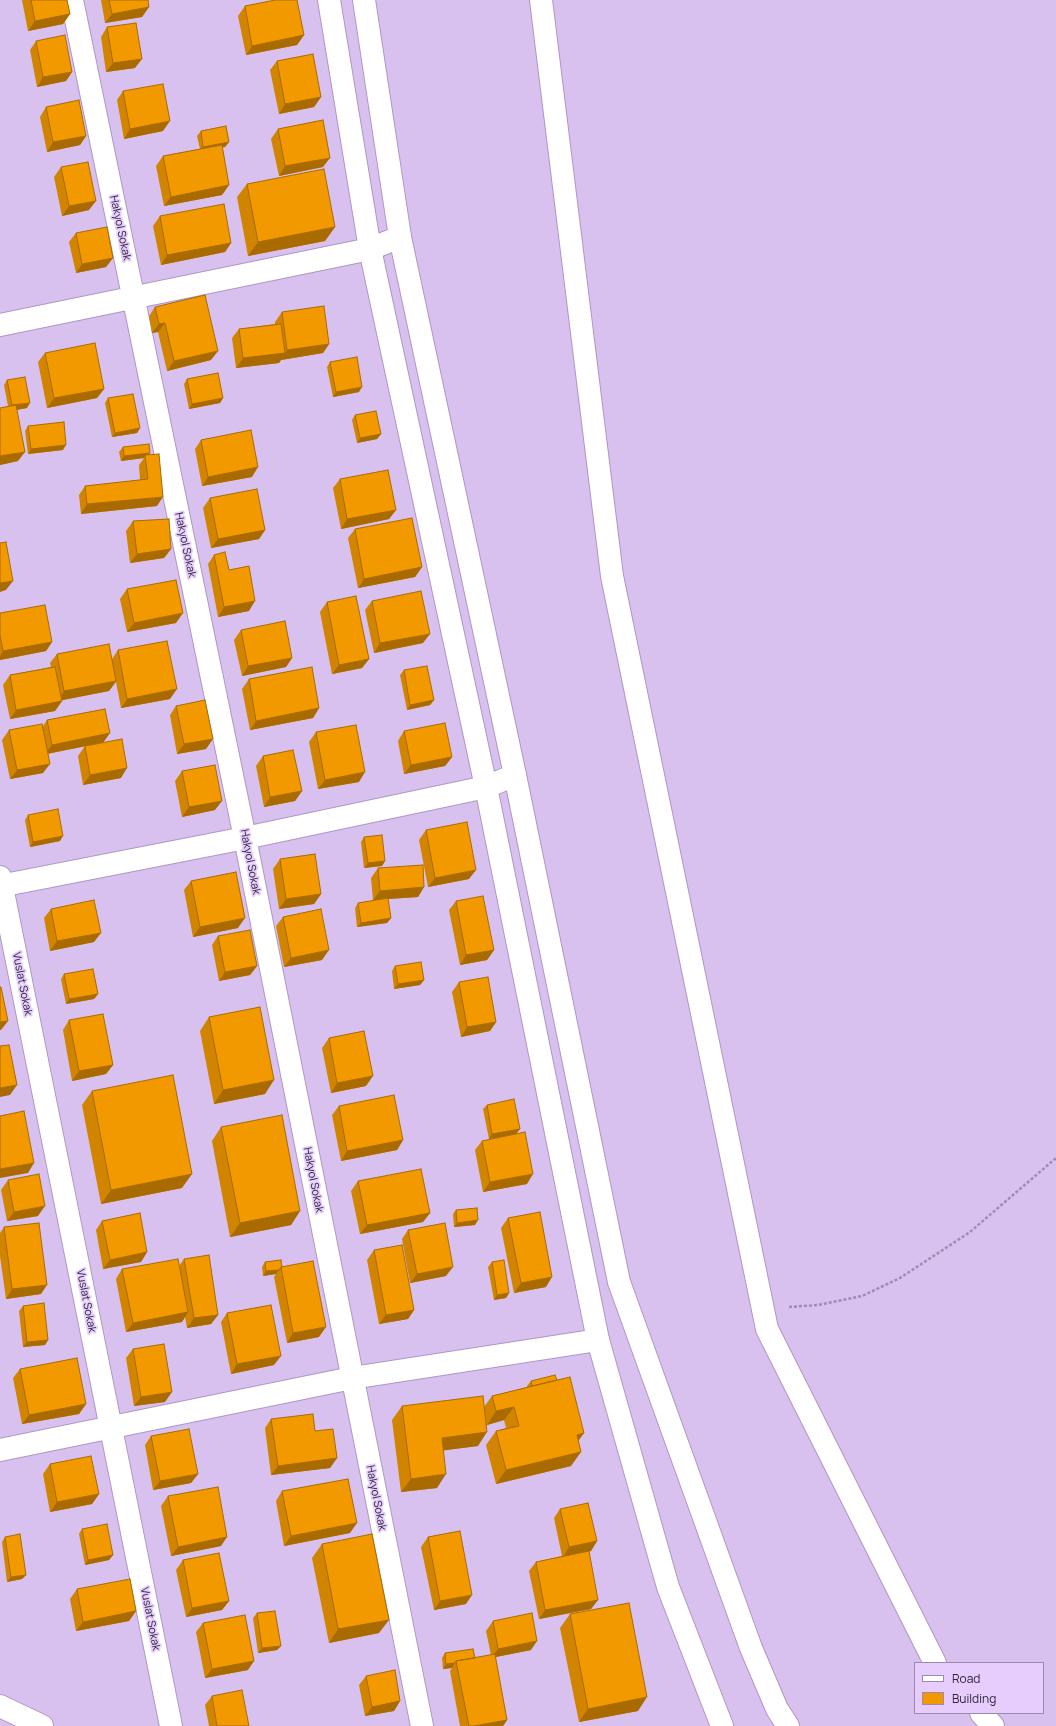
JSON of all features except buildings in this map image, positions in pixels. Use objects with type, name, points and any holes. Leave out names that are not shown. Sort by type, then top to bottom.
[{"type":"street","name":"Hakyol Sokak","points":[[72,0],[135,297],[245,838],[422,1726]]},
{"type":"street","points":[[329,0],[370,249],[486,787],[598,1340],[668,1587],[722,1726]]},
{"type":"street","points":[[364,0],[400,237],[515,775],[619,1282],[751,1648],[777,1709],[788,1726]]},
{"type":"street","points":[[541,0],[612,576],[767,1329],[934,1662]]},
{"type":"street","points":[[0,325],[370,249],[400,237]]},
{"type":"street","points":[[1,883],[245,838],[486,787],[515,775]]},
{"type":"street","name":"Vuslat Sokak","points":[[1,883],[171,1726]]},
{"type":"street","points":[[0,1450],[352,1378],[598,1340]]},
{"type":"street","points":[[0,1706],[38,1725]]},
{"type":"street","points":[[982,1714],[993,1726]]},
{"type":"path","points":[[762,1307],[818,1305],[862,1296],[900,1278],[970,1232],[1056,1158]]}]
